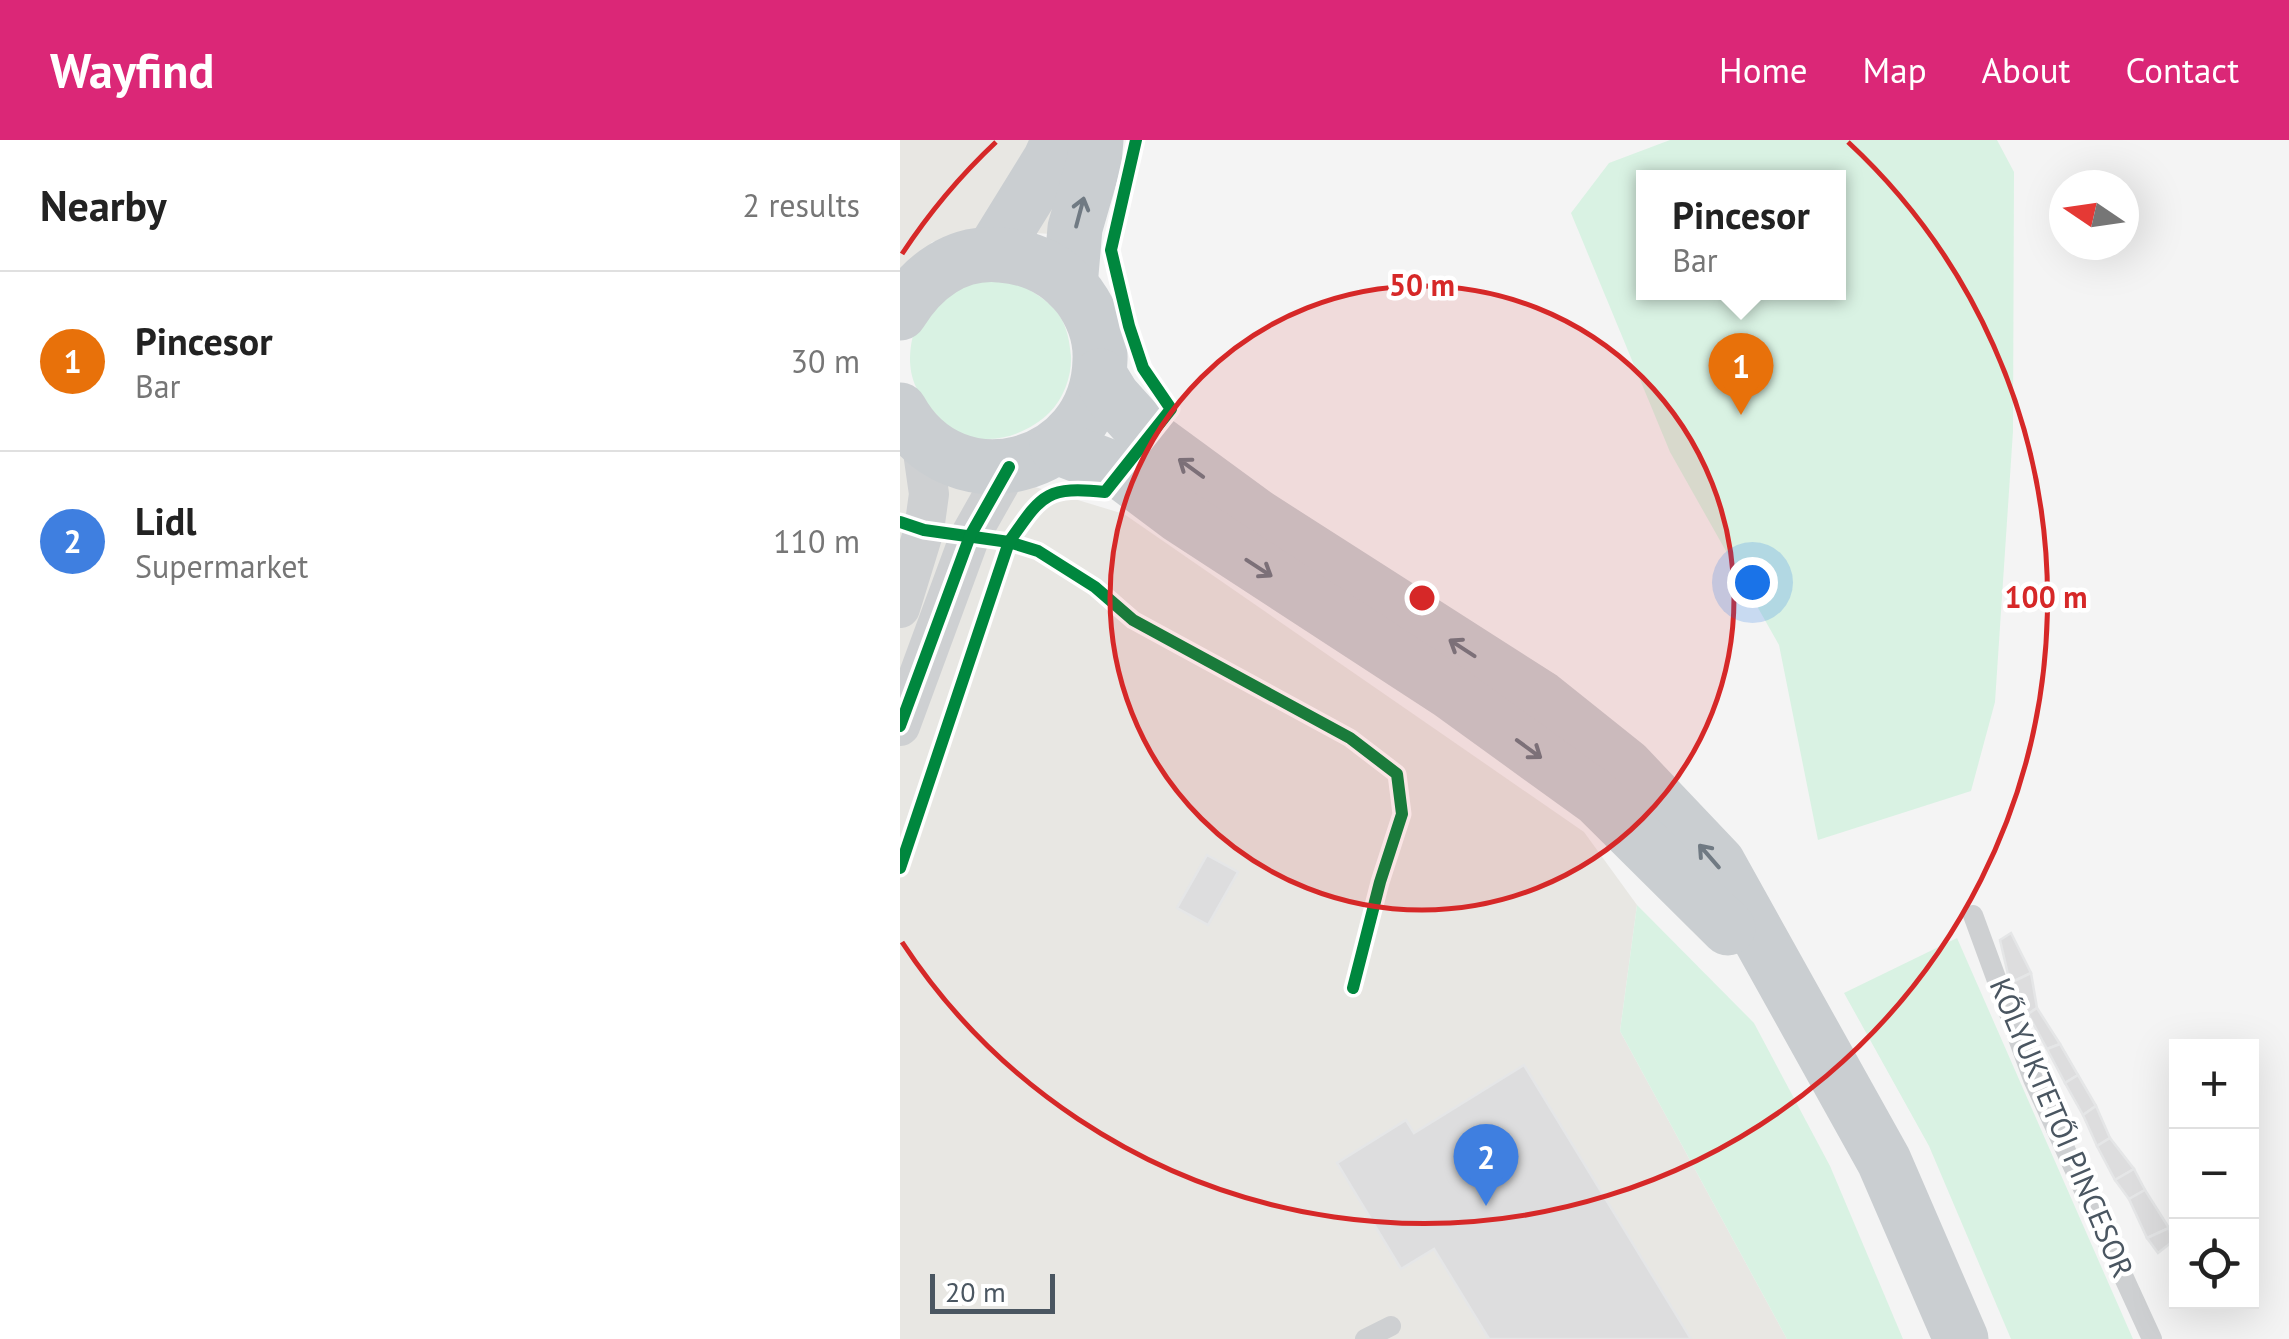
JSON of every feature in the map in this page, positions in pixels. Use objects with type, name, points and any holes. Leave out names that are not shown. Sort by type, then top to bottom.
[{"type":"main road","points":[[900,313],[926,279],[1050,160],[1058,140]]},
{"type":"main road","points":[[1070,286],[1075,228],[1094,162],[1096,140]]},
{"type":"main road","points":[[946,259],[1014,256],[1034,262],[1070,286],[1096,327],[1100,376],[1092,403],[1078,428],[1033,457]]},
{"type":"main road","points":[[1100,376],[1113,398],[1165,450],[1258,517],[1541,698],[1626,766],[1718,864],[1884,1160],[1961,1339]]},
{"type":"main road","points":[[911,424],[936,450],[971,465],[1033,457],[1120,470],[1180,516],[1450,692],[1598,799],[1694,892],[1795,999]]},
{"type":"street","points":[[900,608],[924,530],[929,494],[911,424]]},
{"type":"street","points":[[900,726],[970,536],[1033,457]]},
{"type":"lane","name":"KŐLYUKTETŐI PINCESOR","points":[[1973,915],[2033,1078],[2152,1339]]},
{"type":"lane","points":[[1365,1339],[1391,1326]]},
{"type":"shaded area","points":[[900,140],[1118,140],[1080,235],[993,227],[932,242],[900,281]]},
{"type":"shaded area","points":[[900,446],[1124,514],[1584,832],[1637,905],[1620,1031],[1787,1339],[900,1339]]},
{"type":"green space","points":[[1670,140],[1997,140],[2014,172],[2013,431],[1995,702],[1971,791],[1818,840],[1779,645],[1670,452],[1571,213],[1609,163]]},
{"type":"green space","points":[[1008,278],[1044,299],[1060,316],[1069,339],[1071,363],[1063,393],[1040,420],[1004,437],[978,439],[952,430],[925,402],[912,377],[910,354],[915,331],[923,319],[962,281]]},
{"type":"green space","points":[[1637,905],[1754,1023],[1830,1166],[1903,1339],[1787,1339],[1620,1031]]},
{"type":"green space","points":[[1957,938],[2133,1339],[2011,1339],[1929,1146],[1844,993]]},
{"type":"building","points":[[1207,855],[1238,872],[1208,925],[1177,908]]},
{"type":"building","points":[[2011,933],[2031,973],[2010,983],[2000,940]]},
{"type":"building","points":[[2031,973],[2037,1008],[2028,1014],[2010,983]]},
{"type":"building","points":[[2037,1008],[2060,1044],[2047,1049],[2028,1014]]},
{"type":"building","points":[[2060,1044],[2078,1075],[2065,1083],[2047,1049]]},
{"type":"building","points":[[1524,1065],[1691,1339],[1489,1339],[1434,1249],[1401,1269],[1337,1163],[1406,1120],[1414,1133]]},
{"type":"building","points":[[2078,1075],[2096,1106],[2083,1115],[2065,1083]]},
{"type":"building","points":[[2096,1106],[2110,1138],[2097,1146],[2083,1115]]},
{"type":"building","points":[[2110,1138],[2134,1169],[2115,1180],[2097,1146]]},
{"type":"building","points":[[2134,1169],[2145,1190],[2129,1199],[2115,1180]]},
{"type":"building","points":[[2145,1190],[2169,1228],[2147,1238],[2129,1199]]},
{"type":"building","points":[[2169,1228],[2169,1244],[2158,1253],[2147,1238]]},
{"type":"cycle path","points":[[900,868],[1009,542],[1047,497],[1069,491],[1105,492],[1171,409],[1143,368],[1111,250],[1136,140]]},
{"type":"cycle path","points":[[900,726],[970,536],[1009,467]]},
{"type":"cycle path","points":[[900,522],[1038,551],[1095,587],[1133,620],[1350,738],[1397,774],[1402,814],[1353,988]]},
{"type":"place","name":"Pincesor","points":[[1741,415]]},
{"type":"place","name":"Lidl","points":[[1486,1206]]}]
